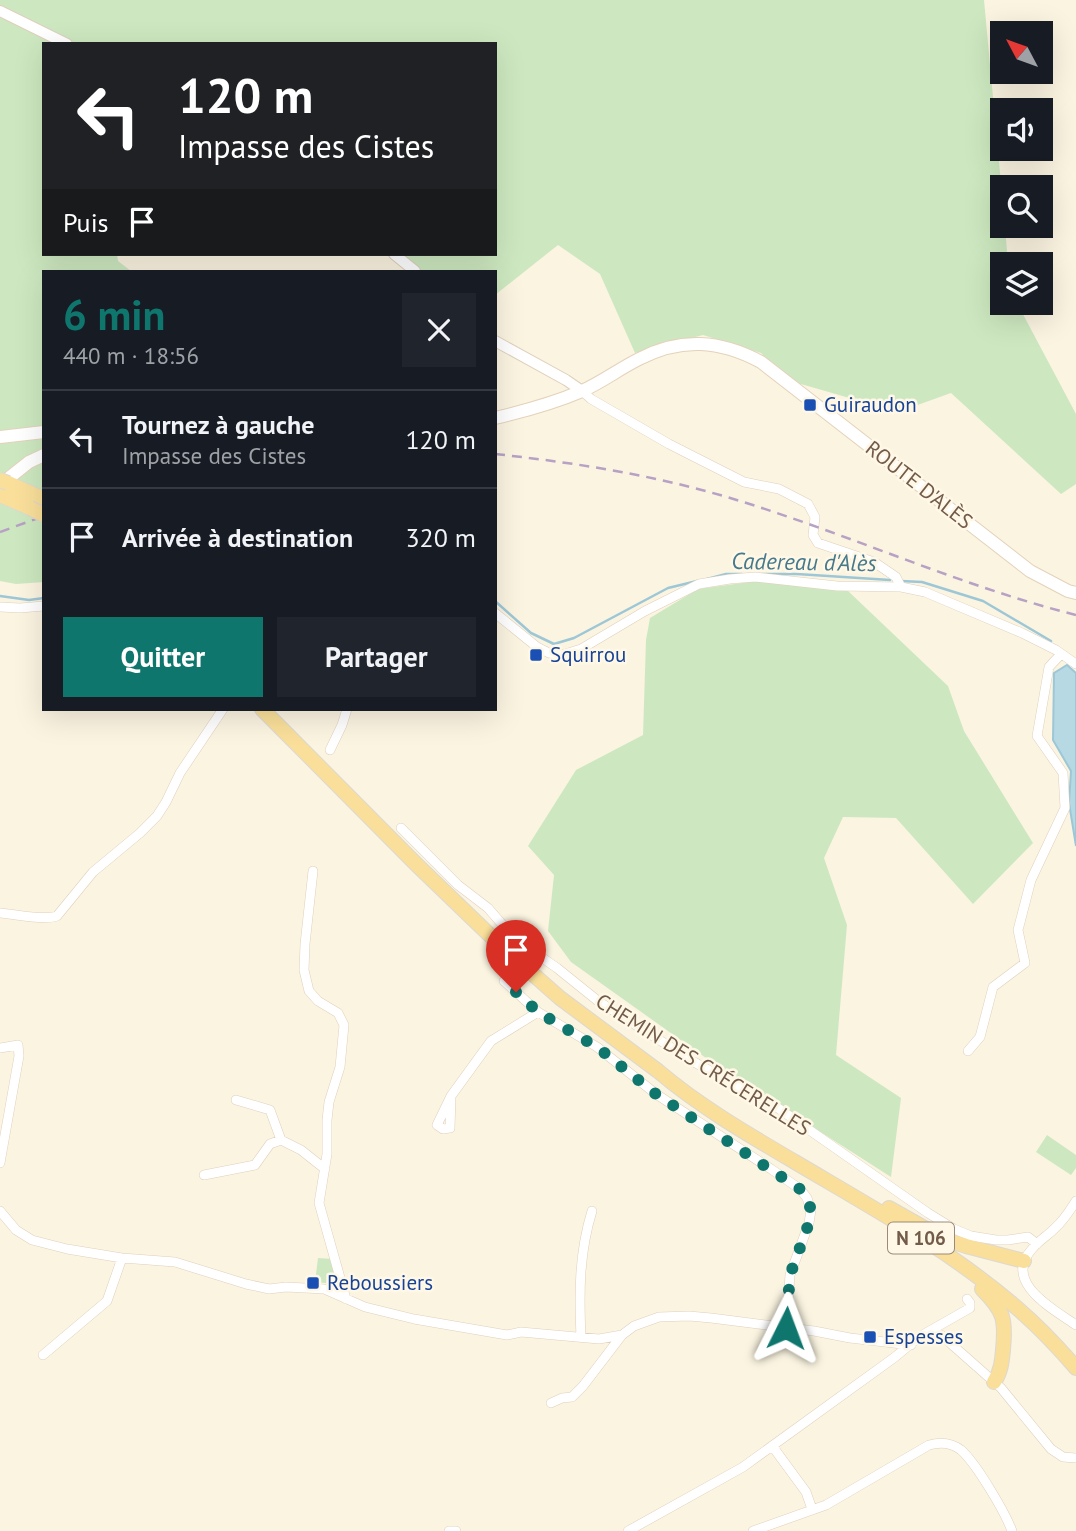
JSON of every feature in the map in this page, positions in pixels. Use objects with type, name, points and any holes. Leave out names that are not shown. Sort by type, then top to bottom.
[{"type":"main road","name":"ROUTE D'ALÈS","points":[[497,418],[537,408],[582,391],[639,359],[664,349],[713,344],[743,352],[761,362],[1030,570],[1076,593]]},
{"type":"main road","points":[[0,437],[42,432]]},
{"type":"main road","points":[[2,486],[29,463],[42,456]]},
{"type":"main road","points":[[2,486],[42,498]]},
{"type":"main road","points":[[2,486],[42,514]]},
{"type":"main road","name":"N 106","points":[[266,711],[392,841],[500,945],[560,998],[672,1083],[747,1133],[883,1214],[974,1274],[1017,1308],[1076,1368]]},
{"type":"main road","name":"N 106","points":[[659,1071],[887,1206],[996,1283],[1038,1320],[1076,1359]]},
{"type":"main road","points":[[887,1206],[944,1239],[1024,1261]]},
{"type":"main road","points":[[940,1250],[988,1294],[1004,1319],[1001,1368],[994,1381]]},
{"type":"street","points":[[0,10],[63,42]]},
{"type":"street","points":[[396,256],[414,270]]},
{"type":"street","points":[[497,342],[566,380],[591,399],[669,444],[744,482],[779,489],[808,504],[815,517],[813,536],[818,543],[874,562],[896,577],[901,587]]},
{"type":"street","points":[[497,615],[543,651],[562,655],[582,649],[645,611],[699,584],[755,577],[837,586],[901,587],[925,592],[1022,633],[1076,664]]},
{"type":"street","points":[[0,607],[42,606]]},
{"type":"street","points":[[968,1051],[980,1037],[993,986],[1025,963],[1018,930],[1031,880],[1065,808],[1063,773],[1037,736],[1049,667],[1061,654]]},
{"type":"street","points":[[0,913],[49,919],[57,916],[93,872],[156,816],[180,773],[222,711]]},
{"type":"street","points":[[330,750],[346,711]]},
{"type":"street","name":"CHEMIN DES CRÉCERELLES","points":[[401,828],[458,886],[488,908],[514,938],[598,1001],[694,1062],[778,1108],[954,1229],[971,1236],[996,1240],[1028,1237],[1037,1244]]},
{"type":"street","points":[[313,871],[304,970],[309,991],[318,1001],[338,1013],[344,1025],[340,1068],[329,1102],[327,1154],[319,1203],[346,1299]]},
{"type":"street","points":[[504,981],[538,1012],[597,1047],[656,1094],[800,1189],[811,1210],[790,1275],[786,1328]]},
{"type":"street","points":[[452,1096],[491,1041],[538,1012]]},
{"type":"street","points":[[0,1048],[18,1045],[19,1056],[0,1163]]},
{"type":"street","points":[[236,1100],[270,1110],[281,1140],[301,1150],[325,1169]]},
{"type":"street","points":[[204,1175],[255,1164],[270,1144],[281,1140]]},
{"type":"street","points":[[1076,1201],[1056,1227],[1031,1249],[1024,1261],[1023,1272],[1028,1287],[1046,1304],[1076,1325]]},
{"type":"street","points":[[0,1211],[16,1230],[32,1240],[122,1258],[175,1262],[269,1289],[324,1289],[365,1307],[414,1319],[507,1335],[521,1332],[599,1339],[622,1335]]},
{"type":"street","points":[[581,1337],[580,1273],[592,1211]]},
{"type":"street","points":[[43,1355],[107,1301],[122,1258]]},
{"type":"street","points":[[628,1531],[715,1484],[773,1447],[919,1337],[970,1308],[967,1299]]},
{"type":"street","points":[[551,1404],[572,1396],[583,1387],[622,1335],[634,1326],[659,1317],[711,1318],[911,1345]]},
{"type":"street","points":[[928,1333],[941,1335],[994,1381],[1051,1449],[1063,1457],[1076,1458]]},
{"type":"street","points":[[753,1531],[826,1505],[929,1445],[937,1443],[946,1443],[960,1449],[984,1480],[1012,1531]]},
{"type":"street","points":[[773,1447],[806,1492],[813,1509]]},
{"type":"street","points":[[449,1531],[456,1531]]},
{"type":"green space","points":[[0,0],[984,0],[993,98],[990,98],[990,161],[999,161],[1000,175],[990,175],[990,238],[1006,238],[1007,252],[990,252],[990,315],[1023,315],[1076,414],[1076,484],[1061,494],[951,393],[898,412],[787,380],[761,353],[703,335],[635,353],[600,274],[558,245],[497,293],[497,270],[421,270],[403,256],[497,256],[497,42],[42,42],[42,256],[117,256],[118,261],[130,270],[42,270],[42,582],[16,584],[0,581]]},
{"type":"green space","points":[[757,581],[847,590],[948,686],[964,731],[1033,843],[973,904],[896,818],[843,817],[824,858],[847,925],[836,1055],[901,1098],[891,1177],[713,1063],[571,962],[548,931],[554,875],[528,846],[576,770],[643,735],[646,640],[650,618],[698,589]]},
{"type":"green space","points":[[1047,1135],[1076,1155],[1076,1168],[1071,1175],[1036,1152]]},
{"type":"green space","points":[[318,1258],[333,1259],[335,1284],[315,1282]]},
{"type":"water","points":[[1067,665],[1076,673],[1076,846],[1069,803],[1071,771],[1053,740],[1054,673]]},
{"type":"waterway","name":"Cadereau d'Alès","points":[[707,579],[726,574],[742,574]]},
{"type":"waterway","name":"Cadereau d'Alès","points":[[762,574],[890,580]]},
{"type":"waterway","name":"Cadereau d'Alès","points":[[497,603],[531,633],[554,644],[574,638],[668,588],[697,581]]},
{"type":"waterway","name":"Cadereau d'Alès","points":[[901,581],[922,582],[983,601],[1051,641]]},
{"type":"waterway","name":"Cadereau d'Alès","points":[[0,596],[29,600],[42,598]]},
{"type":"railway","points":[[497,454],[619,472],[710,492],[991,590],[1076,615]]},
{"type":"railway","points":[[0,532],[42,517]]},
{"type":"place","name":"Guiraudon","points":[[810,405]]},
{"type":"place","name":"Squirrou","points":[[536,655]]},
{"type":"place","name":"Reboussiers","points":[[313,1283]]},
{"type":"place","name":"Espesses","points":[[870,1337]]},
{"type":"route","points":[[516,992],[538,1012],[597,1047],[656,1094],[800,1189],[811,1210],[790,1275],[786,1328]]}]
